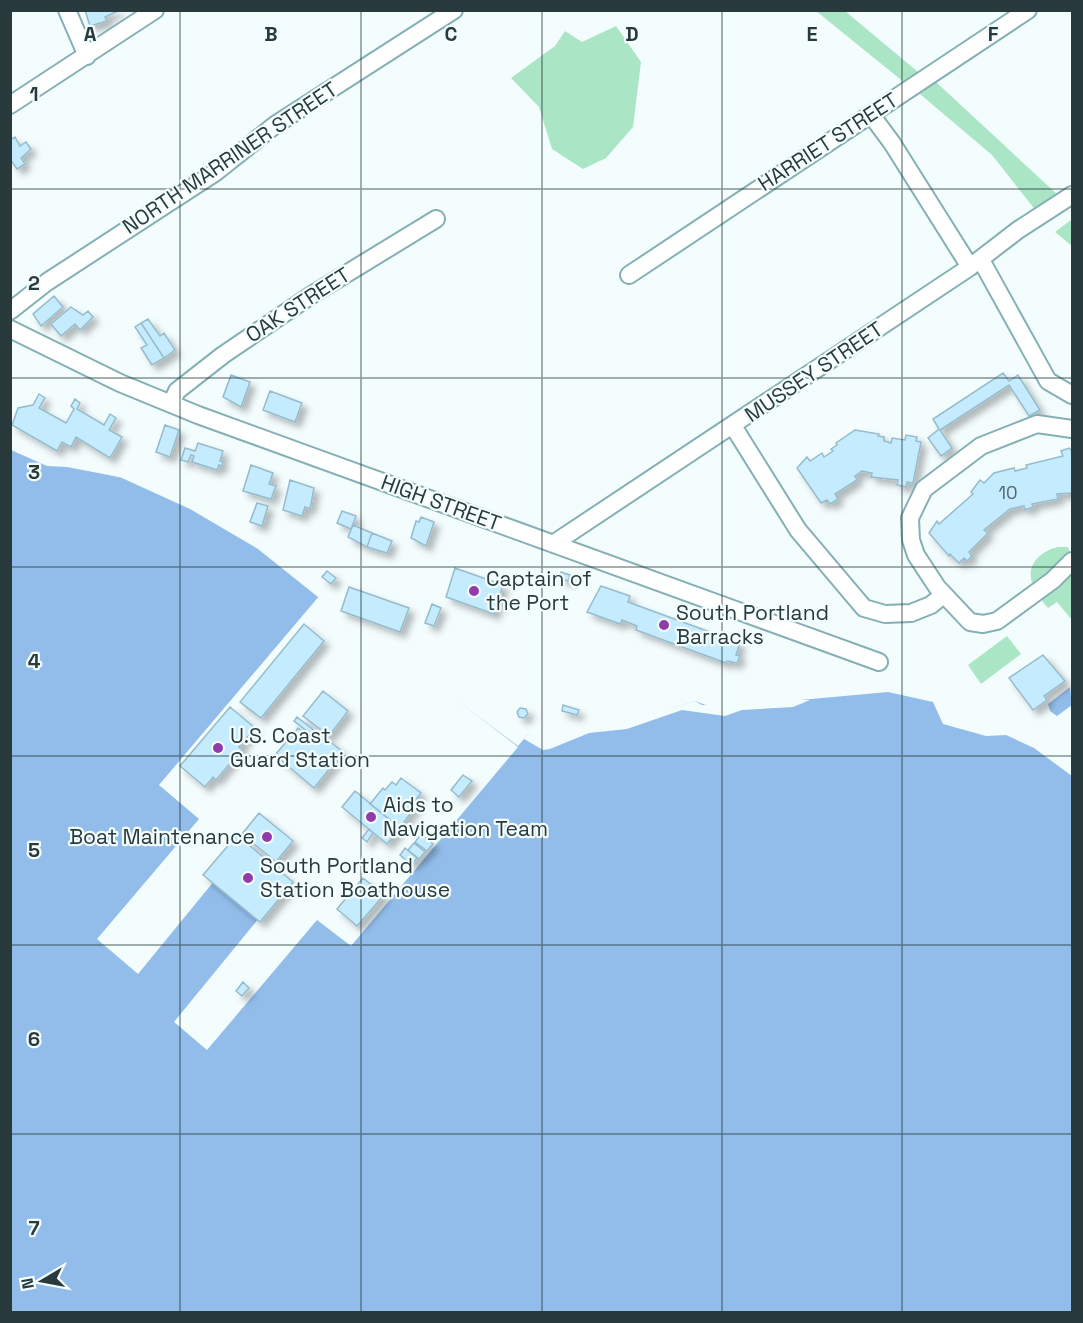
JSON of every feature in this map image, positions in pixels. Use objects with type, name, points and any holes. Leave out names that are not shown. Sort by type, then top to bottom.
[{"type":"street","points":[[67,10],[87,56]]},
{"type":"street","points":[[10,105],[155,10]]},
{"type":"street","name":"NORTH MARRINER STREET","points":[[10,311],[46,282],[216,172],[275,125],[453,10]]},
{"type":"street","name":"HARRIET STREET","points":[[628,275],[779,174],[872,116],[1028,10]]},
{"type":"street","points":[[872,116],[976,264],[1048,381],[1072,395]]},
{"type":"street","name":"MUSSEY STREET","points":[[553,544],[976,264],[1018,230],[1072,195]]},
{"type":"street","name":"OAK STREET","points":[[171,404],[177,391],[223,355],[310,296],[436,219]]},
{"type":"street","name":"HIGH STREET","points":[[10,329],[120,383],[171,404],[879,662]]},
{"type":"street","points":[[1072,429],[1037,424],[1004,435],[981,446],[924,489],[910,518],[911,540],[916,555],[943,595],[970,622],[983,624],[997,621],[1053,580],[1072,561]]},
{"type":"street","points":[[733,426],[798,530],[864,608],[885,614],[910,613],[931,605],[943,595]]},
{"type":"green space","points":[[816,11],[845,11],[918,72],[905,83]]},
{"type":"green space","points":[[616,26],[641,62],[633,127],[606,158],[583,169],[552,149],[539,107],[511,78],[555,46],[565,31],[582,42]]},
{"type":"green space","points":[[936,82],[1059,196],[1036,211],[992,155],[920,94]]},
{"type":"green space","points":[[1072,221],[1072,246],[1055,232]]},
{"type":"green space","points":[[1058,547],[1068,547],[1070,552],[1062,562],[1032,583],[1031,570],[1036,559]]},
{"type":"green space","points":[[1072,574],[1072,620],[1057,602],[1048,608],[1042,601],[1044,596]]},
{"type":"green space","points":[[1007,636],[1021,654],[981,684],[968,665]]},
{"type":"water","points":[[10,447],[122,478],[190,509],[258,549],[318,597],[518,746],[528,734],[551,740],[617,725],[695,701],[714,708],[888,692],[933,702],[958,721],[978,727],[1011,730],[1072,758],[1072,1312],[11,1312]]},
{"type":"water","points":[[1070,687],[1072,705],[1057,716],[1050,711],[1048,704]]},
{"type":"pier","points":[[11,444],[120,475],[119,477],[67,467],[47,466],[11,450]]},
{"type":"pier","points":[[320,595],[518,747],[351,946],[317,920],[207,1050],[174,1022],[287,884],[242,847],[138,974],[97,939],[199,819],[159,785]]},
{"type":"pier","points":[[810,700],[793,707],[742,710],[725,716],[682,710],[627,729],[589,733],[543,750],[524,739],[528,734],[551,737],[584,728],[620,723],[695,701],[702,705],[731,706]]},
{"type":"pier","points":[[933,702],[960,718],[979,724],[1012,727],[1072,755],[1072,776],[1034,748],[1006,735],[986,736],[943,724]]},
{"type":"building","points":[[85,10],[120,10],[105,17],[107,21],[90,26]]},
{"type":"building","points":[[15,137],[20,146],[26,142],[31,149],[21,158],[25,164],[17,169],[10,159],[10,140]]},
{"type":"building","points":[[54,296],[63,307],[41,326],[33,314]]},
{"type":"building","points":[[71,307],[83,315],[88,311],[93,317],[80,330],[75,324],[61,336],[51,324]]},
{"type":"building","points":[[148,319],[160,336],[164,333],[175,350],[164,358],[141,323]]},
{"type":"building","points":[[141,323],[164,358],[152,365],[141,348],[147,345],[135,327]]},
{"type":"building","points":[[1003,373],[1009,381],[1018,375],[1040,410],[1029,416],[1009,385],[940,430],[952,448],[941,456],[928,438],[939,429],[933,419]]},
{"type":"building","points":[[231,375],[250,382],[241,407],[223,397]]},
{"type":"building","points":[[270,391],[302,403],[295,422],[263,410]]},
{"type":"building","points":[[39,394],[45,398],[39,408],[66,423],[74,409],[71,406],[75,399],[80,403],[77,409],[104,425],[110,414],[116,418],[109,430],[122,437],[110,458],[76,437],[71,447],[62,442],[57,451],[12,425],[18,408],[33,405]]},
{"type":"building","points":[[165,425],[179,430],[170,457],[156,452]]},
{"type":"building","points":[[855,430],[879,434],[878,436],[884,437],[884,441],[891,443],[892,438],[905,440],[906,435],[917,437],[916,441],[921,442],[913,483],[907,482],[906,487],[897,485],[898,480],[871,477],[872,473],[862,471],[855,476],[857,480],[835,494],[838,499],[830,504],[827,500],[821,503],[797,468],[807,457],[810,461],[822,453],[824,457],[833,451],[831,449],[837,445],[836,443]]},
{"type":"building","points":[[198,443],[223,451],[220,461],[223,462],[222,466],[219,465],[217,470],[192,462],[194,456],[191,455],[188,462],[181,460],[185,448],[195,451]]},
{"type":"building","points":[[1069,448],[1072,451],[1072,493],[1057,494],[1058,499],[1032,504],[1033,507],[1025,510],[1024,506],[1010,509],[984,530],[988,533],[969,552],[972,556],[967,561],[964,558],[959,563],[950,554],[949,556],[929,533],[937,521],[939,524],[973,494],[971,492],[980,480],[984,483],[994,473],[1014,468],[1015,471],[1027,468],[1026,465],[1063,456],[1061,451]]},
{"type":"building","points":[[251,465],[273,473],[269,484],[276,486],[271,499],[243,491]]},
{"type":"building","points":[[290,480],[314,488],[310,509],[305,507],[302,516],[283,510]]},
{"type":"building","points":[[257,503],[268,506],[262,526],[250,522]]},
{"type":"building","points":[[342,511],[356,516],[351,529],[337,523]]},
{"type":"building","points":[[421,517],[434,522],[426,546],[411,538],[416,521],[419,522]]},
{"type":"building","points":[[353,525],[372,533],[367,547],[348,537]]},
{"type":"building","points":[[372,533],[392,541],[387,553],[367,547]]},
{"type":"building","name":"Captain of the Port","points":[[455,568],[503,585],[494,614],[446,597]]},
{"type":"building","points":[[327,571],[336,578],[331,584],[322,577]]},
{"type":"building","points":[[561,572],[570,575],[568,581],[559,578]]},
{"type":"building","name":"South Portland Barracks","points":[[601,586],[630,596],[628,602],[740,643],[736,655],[740,656],[737,663],[727,661],[726,663],[636,630],[637,626],[622,620],[620,624],[587,612]]},
{"type":"building","points":[[349,587],[409,608],[400,632],[341,611]]},
{"type":"building","points":[[432,604],[441,608],[434,626],[425,623]]},
{"type":"building","points":[[304,624],[324,641],[261,718],[240,702]]},
{"type":"building","points":[[1043,655],[1065,681],[1044,696],[1047,700],[1033,710],[1009,678]]},
{"type":"building","points":[[323,691],[348,711],[329,736],[303,716]]},
{"type":"building","points":[[563,705],[579,710],[577,715],[562,711]]},
{"type":"building","name":"U.S. Coast Guard Station","points":[[230,707],[255,728],[239,747],[242,749],[216,780],[213,777],[205,787],[180,766]]},
{"type":"building","points":[[520,708],[526,709],[528,714],[524,718],[519,717],[517,712]]},
{"type":"building","points":[[297,717],[316,732],[313,736],[294,721]]},
{"type":"building","points":[[298,728],[312,739],[318,732],[343,752],[314,788],[275,755]]},
{"type":"building","points":[[463,775],[472,781],[459,797],[451,790]]},
{"type":"building","points":[[401,778],[421,793],[414,802],[417,804],[400,828],[370,804],[383,788],[385,790],[392,782],[396,785]]},
{"type":"building","name":"Aids to Navigation Team","points":[[355,791],[400,828],[387,844],[342,807]]},
{"type":"building","name":"Boat Maintenance","points":[[259,813],[293,841],[276,862],[242,834]]},
{"type":"building","points":[[369,829],[373,833],[367,842],[362,838]]},
{"type":"building","points":[[421,834],[433,844],[427,851],[415,842]]},
{"type":"building","name":"South Portland Station Boathouse","points":[[237,835],[293,882],[260,922],[203,875]]},
{"type":"building","points":[[414,843],[425,852],[419,859],[408,850]]},
{"type":"building","points":[[405,848],[417,858],[412,865],[400,855]]},
{"type":"building","points":[[363,878],[384,895],[357,926],[337,909]]},
{"type":"building","points":[[243,982],[249,988],[242,996],[236,991]]},
{"type":"place","name":"Captain of the Port","points":[[474,591]]},
{"type":"place","name":"South Portland Barracks","points":[[664,625]]},
{"type":"place","name":"U.S. Coast Guard Station","points":[[218,748]]},
{"type":"place","name":"Aids to Navigation Team","points":[[371,817]]},
{"type":"place","name":"Boat Maintenance","points":[[267,837]]},
{"type":"place","name":"South Portland Station Boathouse","points":[[248,878]]}]
